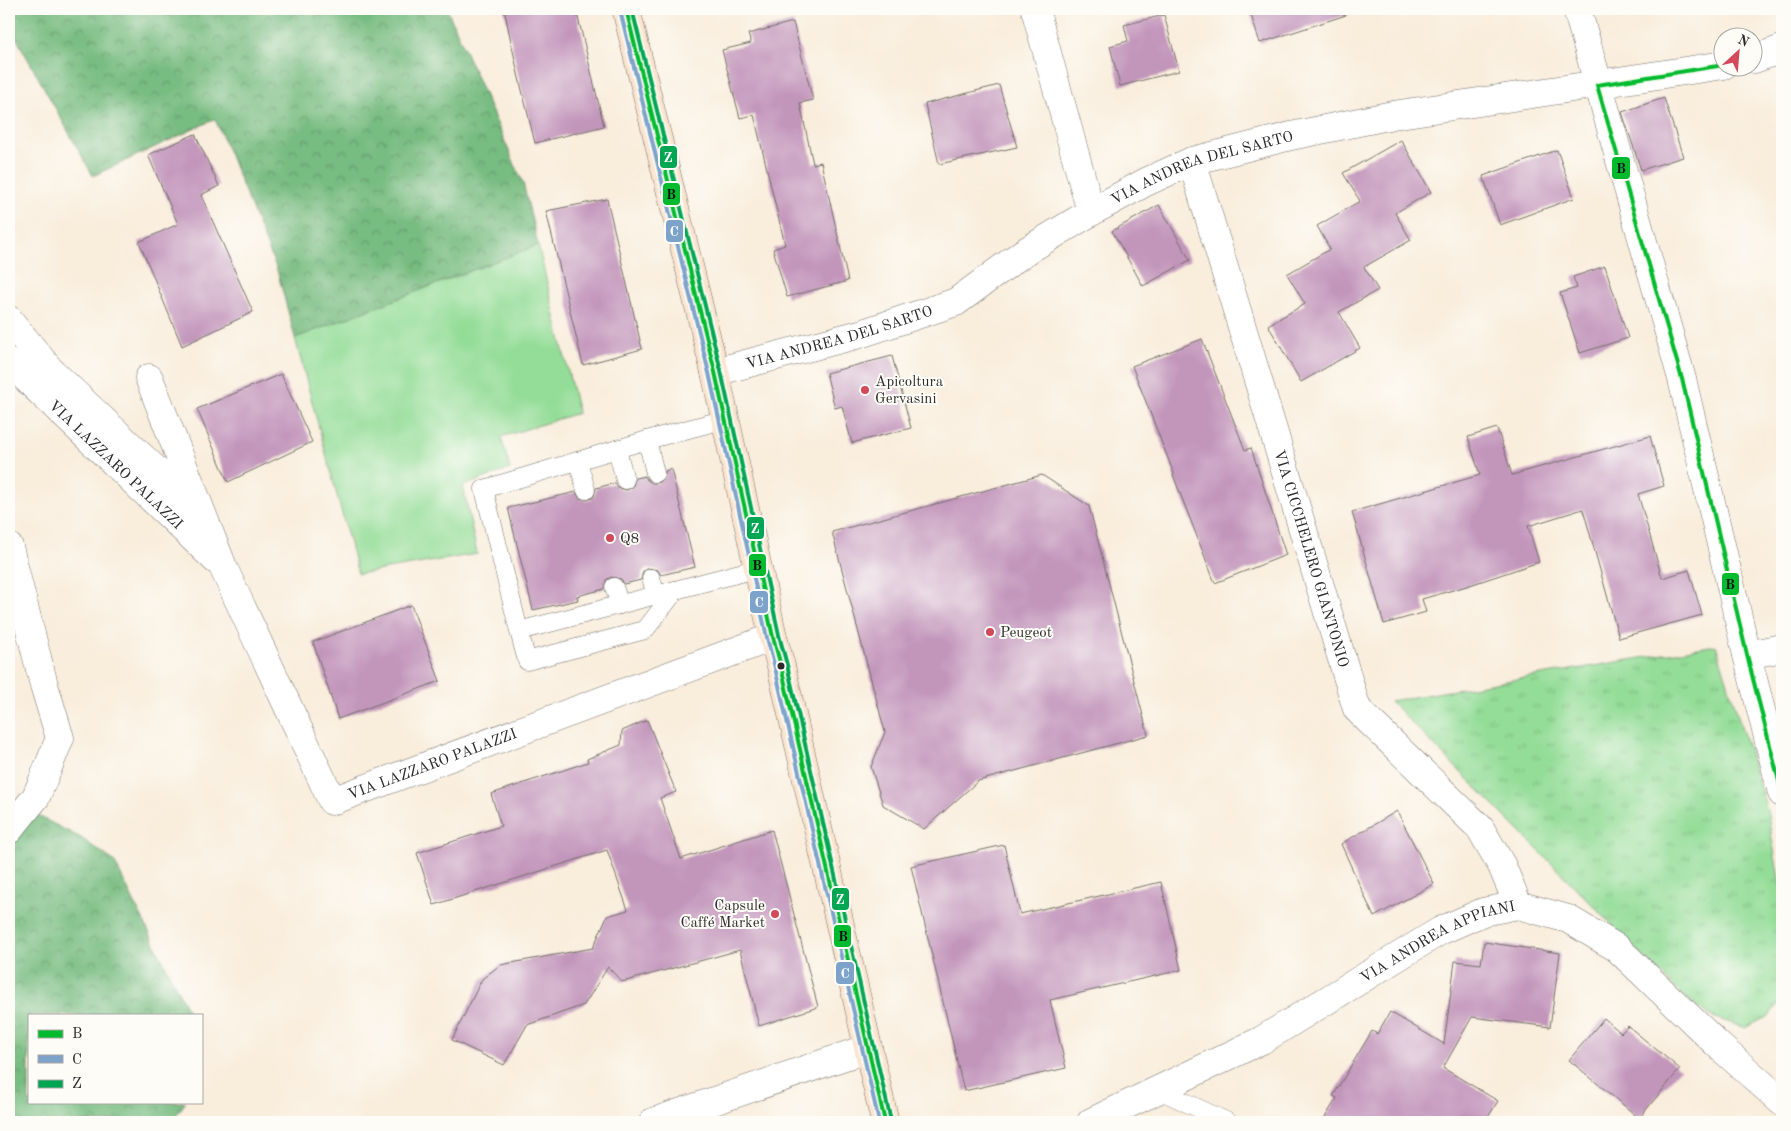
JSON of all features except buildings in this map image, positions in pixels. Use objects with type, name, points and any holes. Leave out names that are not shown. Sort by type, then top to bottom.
[{"type":"main road","points":[[626,9],[726,419],[773,637],[786,685],[885,1122]]},
{"type":"street","points":[[1035,9],[1091,212]]},
{"type":"street","points":[[1577,9],[1682,379],[1782,793]]},
{"type":"street","points":[[1764,55],[1782,49]]},
{"type":"street","name":"VIA ANDREA DEL SARTO","points":[[715,372],[860,334],[956,302],[1023,253],[1091,212],[1146,182],[1192,161],[1291,136],[1393,116],[1714,67]]},
{"type":"street","name":"VIA CICCHELERO GIANTONIO","points":[[1192,161],[1358,709],[1480,828],[1502,866],[1518,905]]},
{"type":"street","name":"VIA LAZZARO PALAZZI","points":[[9,320],[50,370],[201,512]]},
{"type":"street","name":"VIA LAZZARO PALAZZI","points":[[9,364],[223,566]]},
{"type":"street","name":"VIA LAZZARO PALAZZI","points":[[149,378],[223,566],[332,801],[773,637]]},
{"type":"street","points":[[9,548],[44,685],[60,738],[36,797],[9,830]]},
{"type":"street","points":[[1747,654],[1782,648]]},
{"type":"street","name":"VIA ANDREA APPIANI","points":[[1091,1122],[1262,1040],[1440,931],[1483,912],[1518,905],[1568,919],[1618,948],[1718,1045],[1782,1102]]},
{"type":"street","points":[[654,1122],[868,1048]]},
{"type":"lane","points":[[681,582],[645,630],[527,661],[484,490],[647,440],[726,419]]},
{"type":"lane","points":[[647,440],[655,473]]},
{"type":"lane","points":[[617,450],[625,480]]},
{"type":"lane","points":[[578,461],[586,490]]},
{"type":"lane","points":[[519,631],[656,595],[681,582],[759,568]]},
{"type":"lane","points":[[651,578],[656,595]]},
{"type":"lane","points":[[614,587],[620,605]]},
{"type":"lane","points":[[1159,1090],[1228,1122]]},
{"type":"green space","points":[[9,9],[447,9],[523,183],[538,245],[295,338],[277,270],[215,119],[93,176],[9,25]]},
{"type":"green space","points":[[538,245],[578,413],[501,437],[510,469],[463,486],[477,554],[358,574],[295,338]]},
{"type":"green space","points":[[1716,645],[1767,810],[1782,896],[1782,999],[1769,1016],[1745,1028],[1710,1016],[1679,992],[1390,701]]},
{"type":"green space","points":[[9,801],[81,838],[114,861],[187,1009],[187,1014],[28,1014],[28,1104],[184,1104],[171,1122],[9,1122]]},
{"type":"transit line","name":"B","points":[[626,9],[715,372],[773,637],[885,1122]]},
{"type":"transit line","name":"Z","points":[[632,9],[721,371],[779,635],[891,1121]]},
{"type":"transit line","name":"C","points":[[620,10],[709,373],[767,638],[879,1122]]},
{"type":"transit line","name":"B","points":[[1714,67],[1597,85],[1682,379],[1747,655],[1782,793]]},
{"type":"place","name":"Apicoltura Gervasini","points":[[865,390]]},
{"type":"place","name":"Q8","points":[[610,538]]},
{"type":"place","name":"Peugeot","points":[[990,632]]},
{"type":"place","name":"Capsule Caffé Market","points":[[775,914]]}]
